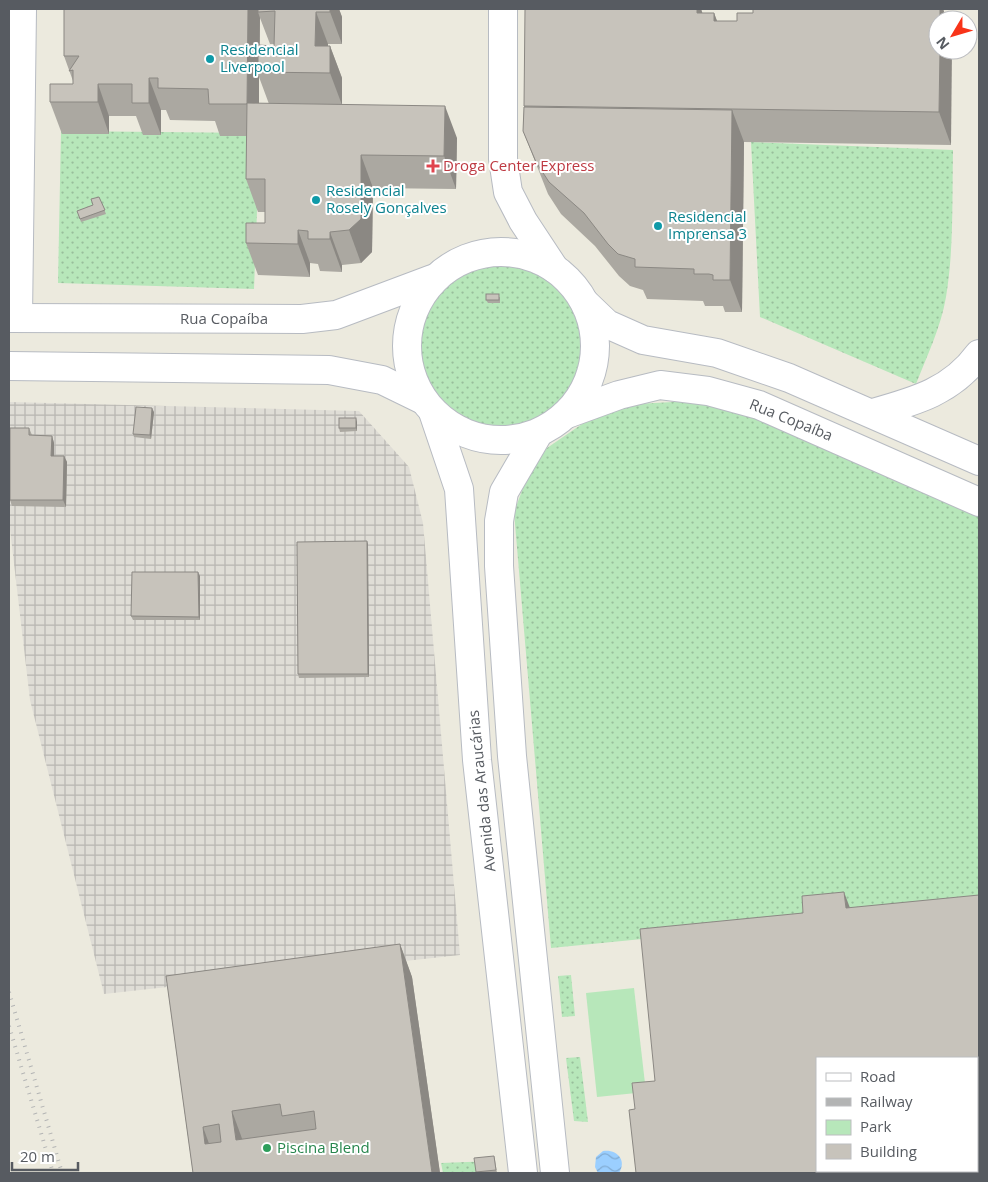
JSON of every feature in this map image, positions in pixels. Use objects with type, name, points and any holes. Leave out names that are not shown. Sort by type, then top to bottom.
[{"type":"main road","points":[[13,318],[22,9]]},
{"type":"main road","points":[[503,9],[504,159],[508,192],[523,221],[555,269]]},
{"type":"main road","points":[[432,280],[459,260],[492,251],[525,254],[555,269],[572,284],[585,303],[607,324],[643,340],[717,353],[789,378],[979,460]]},
{"type":"main road","name":"Rua Copaíba","points":[[13,318],[302,319],[336,315],[432,280]]},
{"type":"main road","name":"Avenida das Araucárias","points":[[432,280],[414,307],[406,338],[409,371],[428,406],[460,489],[477,760],[523,1173]]},
{"type":"main road","points":[[9,366],[329,370],[382,380],[428,406],[456,430],[482,439],[511,441],[538,434],[567,414],[582,396],[591,374],[595,350],[593,326],[585,303]]},
{"type":"main road","points":[[873,413],[928,396],[948,384],[971,365],[979,354]]},
{"type":"main road","name":"Rua Copaíba","points":[[567,414],[619,395],[660,385],[708,391],[759,404],[979,502]]},
{"type":"main road","points":[[538,434],[504,492],[499,521],[499,566],[512,756],[555,1173]]},
{"type":"main road","points":[[477,760],[512,756]]},
{"type":"shaded area","points":[[9,402],[359,411],[409,467],[423,523],[460,955],[104,994],[30,700],[9,521]]},
{"type":"green space","points":[[61,131],[260,133],[254,289],[58,283]]},
{"type":"green space","points":[[751,142],[953,150],[949,279],[944,308],[916,384],[760,317]]},
{"type":"green space","points":[[501,258],[518,260],[534,265],[556,278],[568,290],[584,320],[588,345],[586,362],[581,378],[568,400],[556,412],[526,428],[501,432],[484,430],[468,425],[446,412],[434,400],[418,370],[414,345],[416,328],[421,312],[434,290],[446,278],[476,262]]},
{"type":"green space","points":[[692,401],[765,418],[979,515],[979,906],[551,948],[514,512],[529,472],[547,448],[585,422],[636,404]]},
{"type":"green space","points":[[571,975],[575,1016],[562,1017],[558,976]]},
{"type":"green space","points":[[634,988],[646,1092],[597,1097],[586,993]]},
{"type":"green space","points":[[580,1057],[588,1122],[574,1121],[566,1058]]},
{"type":"green space","points":[[494,1161],[496,1173],[443,1173],[441,1163]]},
{"type":"water","points":[[603,1151],[613,1152],[619,1156],[622,1164],[619,1173],[598,1173],[595,1167],[596,1157]]},
{"type":"building","points":[[64,9],[248,9],[247,104],[209,104],[208,89],[158,88],[158,78],[149,78],[149,103],[132,103],[132,84],[98,84],[98,102],[50,102],[50,84],[73,84],[73,70],[69,71],[79,56],[64,56]]},
{"type":"building","points":[[258,9],[330,9],[330,12],[316,12],[315,46],[330,46],[330,73],[258,72],[258,45],[274,46],[275,11],[258,12]]},
{"type":"building","points":[[525,9],[697,9],[697,13],[714,13],[714,21],[737,21],[737,13],[753,13],[753,9],[940,9],[928,10],[928,60],[940,60],[939,112],[524,106]]},
{"type":"building","points":[[247,103],[445,106],[444,156],[361,155],[361,219],[349,230],[330,232],[330,239],[308,239],[308,231],[298,230],[298,244],[246,243],[246,223],[265,223],[265,179],[246,179]]},
{"type":"building","name":"Residencial Imprensa 3","points":[[524,107],[732,110],[730,280],[713,280],[713,275],[694,274],[694,269],[635,267],[635,259],[618,254],[584,213],[549,182],[536,162],[523,131]]},
{"type":"building","points":[[99,197],[105,210],[80,219],[77,211],[93,205],[91,199]]},
{"type":"building","points":[[486,294],[499,294],[499,300],[486,300]]},
{"type":"building","points":[[136,407],[152,408],[150,435],[133,434]]},
{"type":"building","points":[[339,418],[356,418],[356,428],[339,428]]},
{"type":"building","points":[[10,428],[29,428],[29,435],[52,436],[51,456],[64,456],[63,500],[10,500]]},
{"type":"building","points":[[367,541],[368,674],[298,674],[297,542]]},
{"type":"building","points":[[132,572],[198,572],[199,617],[131,616]]},
{"type":"building","points":[[844,892],[846,908],[979,895],[979,1173],[636,1173],[629,1110],[635,1109],[632,1083],[655,1081],[640,929],[803,913],[802,896]]},
{"type":"building","points":[[400,944],[432,1173],[193,1173],[166,976]],"holes":[[[280,1104],[282,1116],[314,1111],[316,1129],[236,1140],[232,1111]],[[219,1124],[221,1142],[205,1144],[203,1127]]]},
{"type":"building","points":[[494,1156],[496,1170],[476,1172],[474,1158]]},
{"type":"railway","points":[[9,992],[62,1173]]},
{"type":"railway","points":[[9,1026],[53,1173]]},
{"type":"place","name":"Residencial Liverpool","points":[[210,59]]},
{"type":"place","name":"Droga Center Express","points":[[433,166]]},
{"type":"place","name":"Residencial Rosely Gonçalves","points":[[316,200]]},
{"type":"place","name":"Residencial Imprensa 3","points":[[658,226]]},
{"type":"place","name":"Piscina Blend","points":[[267,1148]]}]
